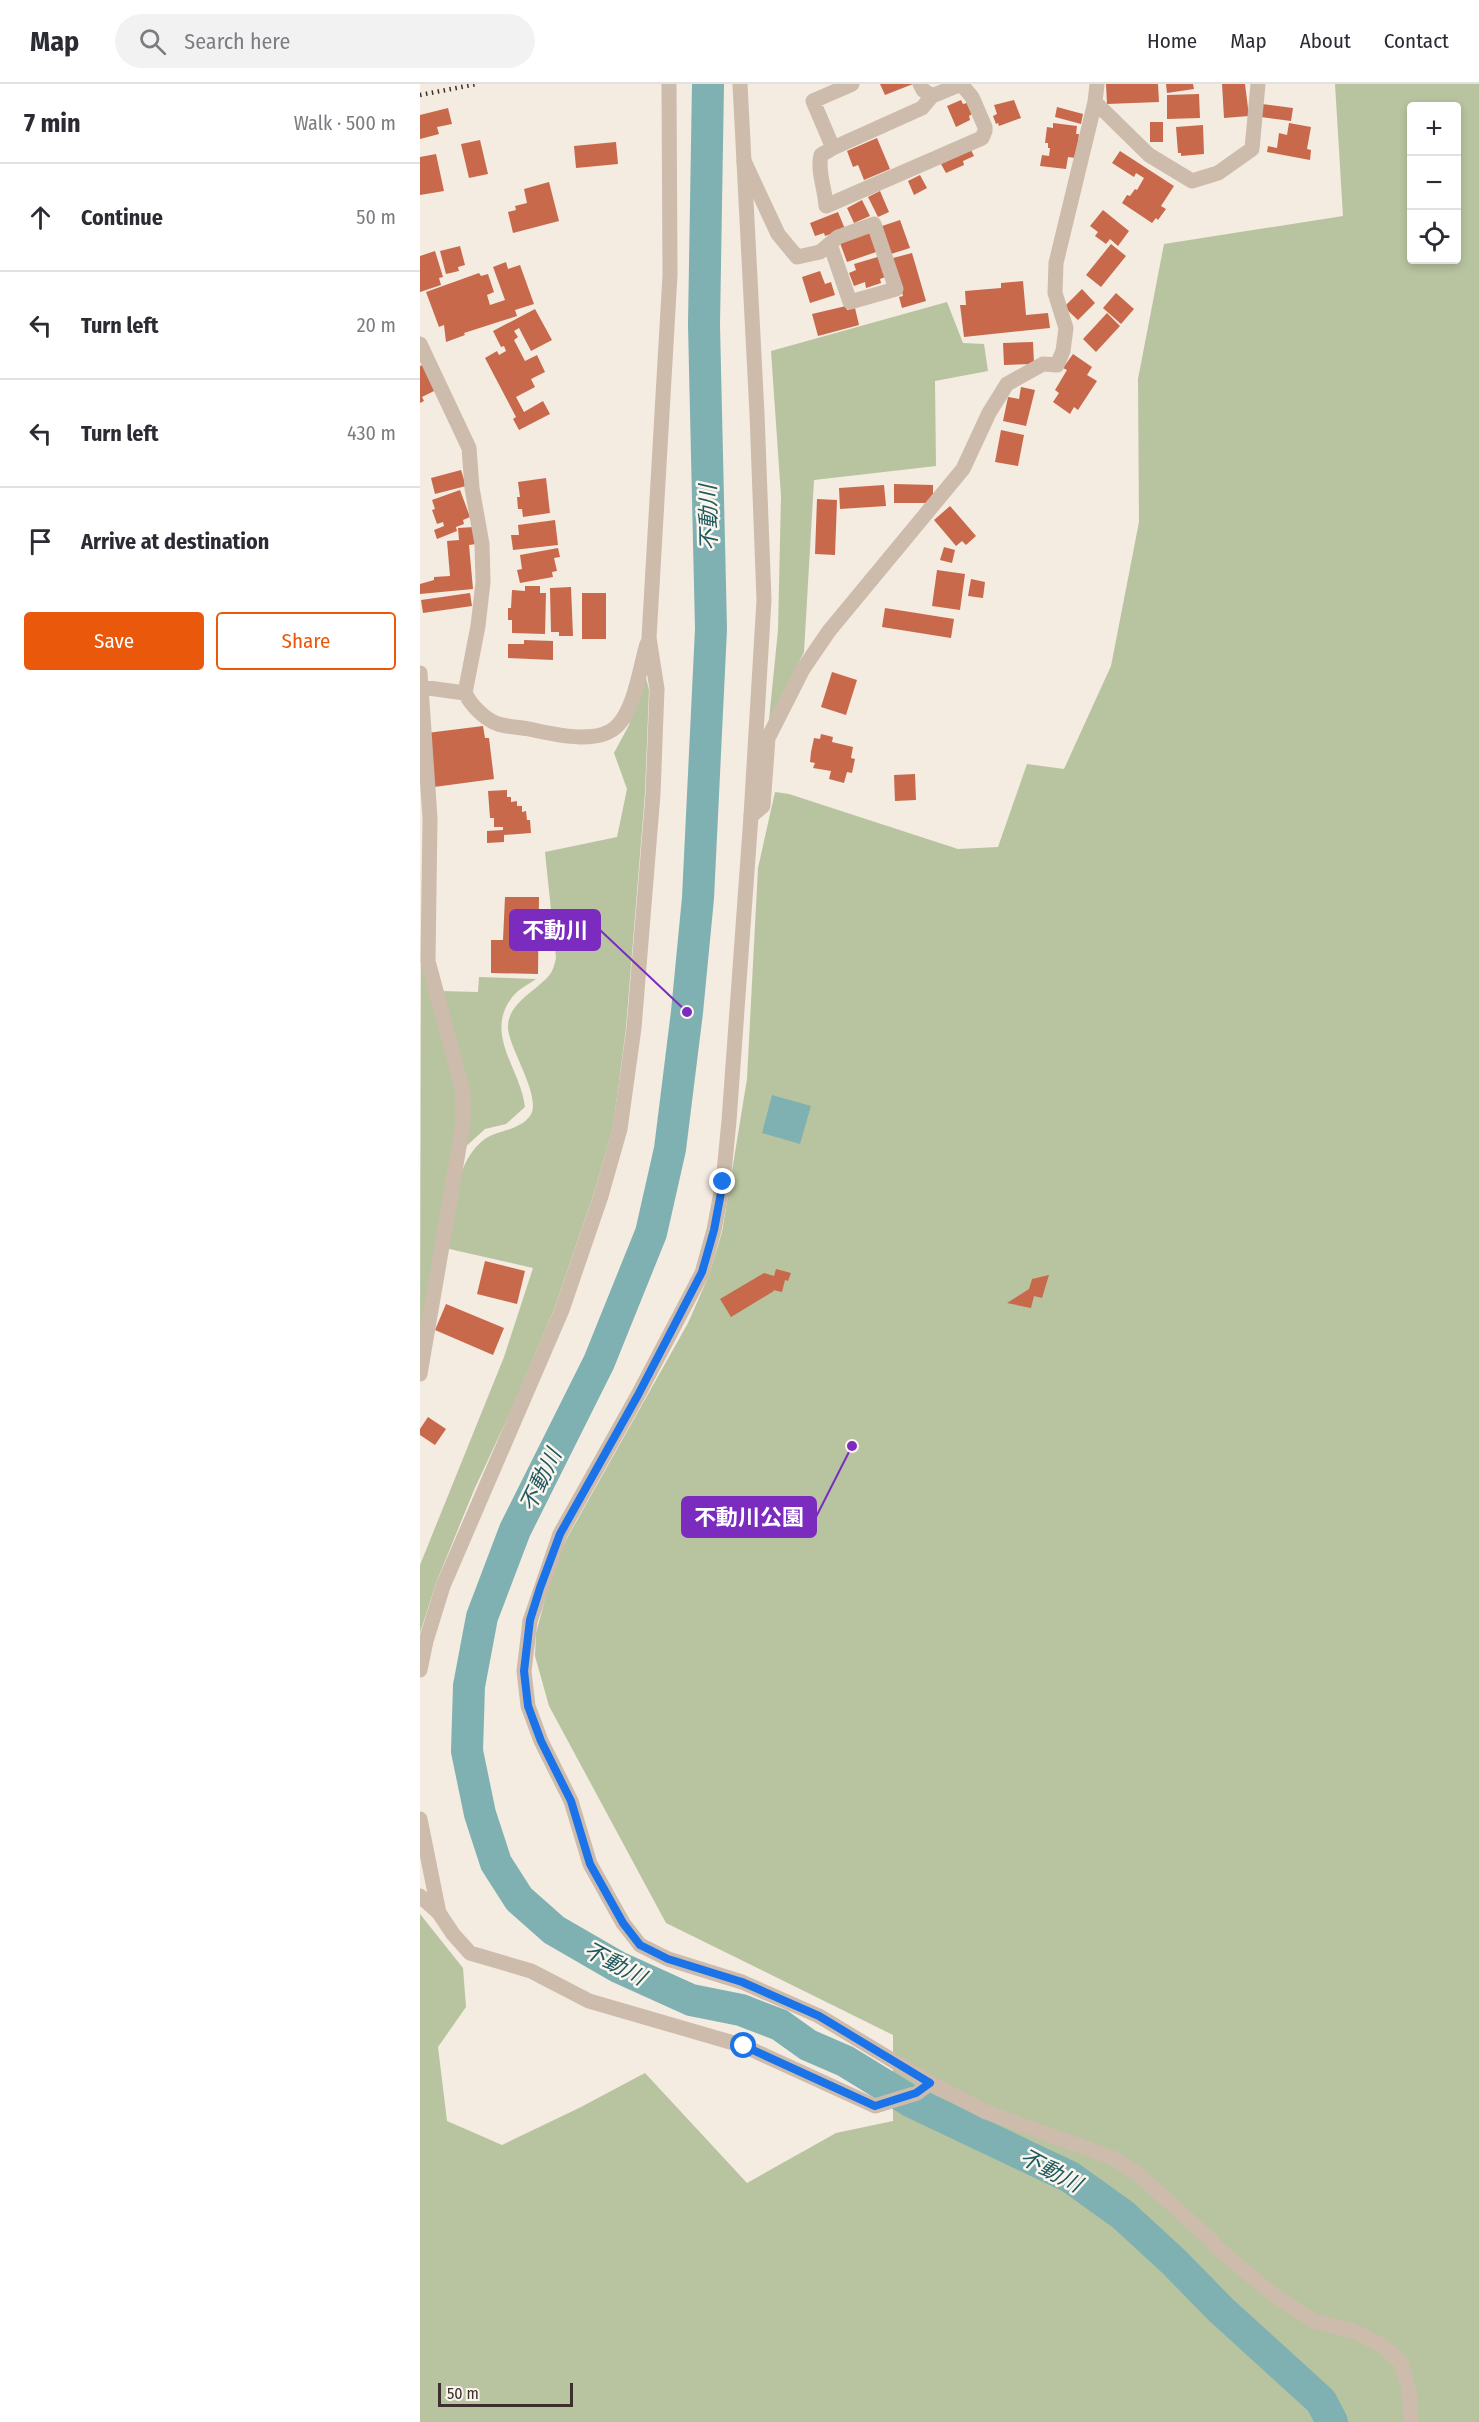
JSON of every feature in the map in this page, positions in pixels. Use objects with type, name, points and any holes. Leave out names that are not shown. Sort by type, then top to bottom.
[{"type":"street","points":[[420,1670],[426,1641],[443,1586],[562,1310],[602,1196],[622,1121],[634,1028],[653,794],[657,689],[649,638],[670,275],[669,84]]},
{"type":"street","points":[[740,84],[764,600],[751,816],[723,1182],[714,1230],[702,1272],[682,1315],[560,1534],[530,1620],[524,1671],[528,1706],[541,1741],[571,1801],[590,1864],[623,1923],[640,1945],[668,1959],[742,1982],[819,2016],[930,2083],[986,2112],[1113,2158],[1138,2174],[1216,2247],[1275,2296],[1314,2321],[1353,2331],[1383,2346],[1401,2363],[1409,2390],[1411,2422]]},
{"type":"street","points":[[833,148],[813,101],[852,84]]},
{"type":"street","points":[[920,84],[923,90],[932,96]]},
{"type":"street","points":[[961,84],[972,97],[986,131],[982,138],[826,206],[819,165],[821,154],[833,148],[922,108],[932,96],[961,84]]},
{"type":"street","points":[[751,816],[763,806],[768,738],[802,669],[828,632],[963,469],[989,413],[1007,384],[1043,364],[1057,365],[1063,351],[1066,328],[1055,293],[1056,263],[1095,102],[1097,84]]},
{"type":"street","points":[[1095,102],[1149,155],[1192,182],[1218,173],[1252,149],[1258,84]]},
{"type":"street","points":[[743,158],[778,234],[797,257],[820,252],[838,237],[874,224],[896,289],[850,302],[830,244]]},
{"type":"street","points":[[420,344],[469,448],[472,488],[482,544],[483,582],[465,693],[469,701],[486,718],[497,723],[571,737],[600,734],[617,727],[628,709],[649,638]]},
{"type":"street","points":[[420,1374],[464,1124],[463,1092],[428,961],[430,818],[421,723],[421,680],[465,693]]},
{"type":"street","points":[[420,1819],[439,1914]]},
{"type":"street","points":[[420,1896],[439,1914],[470,1953],[531,1971],[589,2001],[744,2046],[875,2106],[916,2093],[930,2083]]},
{"type":"green space","points":[[1335,84],[1479,84],[1479,2422],[420,2422],[420,1914],[463,1968],[466,2007],[438,2047],[447,2121],[502,2145],[645,2073],[747,2183],[836,2133],[893,2121],[893,2035],[666,1923],[549,1706],[535,1656],[536,1633],[553,1570],[567,1538],[688,1323],[709,1275],[722,1232],[747,1079],[758,868],[775,792],[789,794],[958,849],[998,847],[1027,764],[1064,769],[1111,666],[1139,522],[1138,379],[1164,244],[1343,216]]},
{"type":"green space","points":[[947,302],[963,343],[984,344],[988,371],[935,381],[936,466],[814,480],[804,652],[769,720],[778,630],[781,496],[771,351]]},
{"type":"green space","points":[[643,666],[649,690],[645,793],[626,1028],[613,1127],[594,1193],[555,1307],[474,1490],[436,1583],[420,1633],[420,1565],[504,1357],[533,1268],[445,1248],[453,1203],[462,1171],[469,1156],[478,1145],[490,1136],[521,1124],[530,1116],[533,1108],[529,1086],[508,1028],[513,1010],[547,978],[556,958],[545,852],[617,837],[627,789],[614,753],[629,725]]},
{"type":"green space","points":[[421,958],[458,1092],[458,1123],[420,1343]]},
{"type":"green space","points":[[479,977],[536,979],[513,996],[505,1010],[502,1024],[502,1037],[522,1092],[525,1107],[506,1124],[485,1129],[462,1150],[467,1125],[440,991],[478,992]]},
{"type":"water","points":[[772,1095],[811,1106],[800,1144],[762,1133]]},
{"type":"building","points":[[880,84],[913,84],[885,95]]},
{"type":"building","points":[[1106,84],[1158,84],[1159,102],[1107,104]]},
{"type":"building","points":[[1166,84],[1193,84],[1194,89],[1167,93]]},
{"type":"building","points":[[1222,84],[1245,84],[1249,116],[1224,118]]},
{"type":"building","points":[[1199,94],[1200,118],[1167,119],[1167,95]]},
{"type":"building","points":[[961,100],[963,104],[967,103],[972,114],[969,116],[970,120],[956,127],[947,106]]},
{"type":"building","points":[[1014,100],[1021,118],[999,126],[993,116],[997,114],[994,105]]},
{"type":"building","points":[[1262,104],[1293,108],[1291,121],[1261,117]]},
{"type":"building","points":[[1057,107],[1083,114],[1081,124],[1055,117]]},
{"type":"building","points":[[448,108],[452,124],[437,127],[439,134],[420,139],[420,115]]},
{"type":"building","points":[[1150,122],[1163,122],[1163,142],[1150,142]]},
{"type":"building","points":[[1053,123],[1077,126],[1076,134],[1079,134],[1076,158],[1068,157],[1066,169],[1040,166],[1042,155],[1049,156],[1050,148],[1048,148],[1048,143],[1045,143],[1047,127],[1053,128]]},
{"type":"building","points":[[1289,123],[1311,127],[1307,149],[1311,150],[1310,160],[1267,152],[1268,146],[1277,148],[1279,133],[1287,135]]},
{"type":"building","points":[[1203,125],[1204,154],[1181,156],[1181,153],[1178,153],[1176,127]]},
{"type":"building","points":[[877,138],[890,169],[864,180],[858,165],[853,167],[847,151]]},
{"type":"building","points":[[480,140],[488,174],[469,178],[461,144]]},
{"type":"building","points":[[616,142],[618,164],[576,168],[574,146]]},
{"type":"building","points":[[971,150],[974,156],[963,161],[964,165],[946,173],[941,164]]},
{"type":"building","points":[[1120,151],[1174,186],[1161,206],[1166,209],[1158,220],[1156,218],[1152,223],[1122,203],[1127,195],[1130,196],[1135,189],[1137,190],[1144,178],[1136,173],[1134,177],[1112,163]]},
{"type":"building","points":[[436,154],[444,191],[420,195],[420,157]]},
{"type":"building","points":[[920,175],[927,188],[914,195],[908,181]]},
{"type":"building","points":[[549,182],[559,221],[513,233],[508,212],[516,210],[515,206],[527,203],[524,189]]},
{"type":"building","points":[[880,191],[889,212],[878,217],[868,197]]},
{"type":"building","points":[[862,200],[870,216],[854,223],[847,208]]},
{"type":"building","points":[[1103,210],[1129,231],[1118,246],[1110,239],[1106,244],[1095,236],[1098,232],[1090,226]]},
{"type":"building","points":[[838,212],[845,229],[825,236],[824,233],[815,236],[810,223]]},
{"type":"building","points":[[900,220],[910,248],[891,254],[882,226]]},
{"type":"building","points":[[872,232],[879,251],[847,262],[840,243]]},
{"type":"building","points":[[1111,244],[1126,256],[1101,287],[1086,275]]},
{"type":"building","points":[[460,246],[465,265],[458,267],[459,271],[446,274],[440,251]]},
{"type":"building","points":[[435,251],[443,277],[439,278],[441,285],[420,292],[420,256]]},
{"type":"building","points":[[912,253],[926,301],[902,308],[899,297],[903,296],[893,258]]},
{"type":"building","points":[[881,256],[888,276],[880,279],[881,283],[866,288],[865,282],[854,286],[849,273],[856,270],[854,264]]},
{"type":"building","points":[[506,262],[508,269],[520,265],[534,304],[515,310],[517,316],[464,333],[465,335],[446,342],[444,325],[439,327],[426,292],[479,273],[481,276],[488,274],[494,292],[487,295],[490,305],[505,300],[493,267]]},
{"type":"building","points":[[820,271],[825,284],[831,282],[835,295],[810,303],[802,277]]},
{"type":"building","points":[[1023,281],[1026,315],[1048,313],[1050,328],[964,337],[960,305],[966,305],[965,291],[1001,288],[1001,283]]},
{"type":"building","points":[[1082,289],[1095,303],[1078,320],[1064,307]]},
{"type":"building","points":[[1116,293],[1134,309],[1121,324],[1103,308]]},
{"type":"building","points":[[846,306],[847,310],[855,308],[859,325],[818,336],[812,314]]},
{"type":"building","points":[[535,309],[552,340],[531,351],[519,328],[514,331],[518,337],[514,340],[525,361],[537,355],[545,372],[531,379],[535,387],[516,397],[524,412],[543,401],[550,414],[519,430],[513,419],[516,417],[485,358],[497,351],[499,355],[506,351],[504,346],[501,347],[493,331]]},
{"type":"building","points":[[1107,313],[1120,326],[1096,352],[1083,339]]},
{"type":"building","points":[[1033,342],[1034,364],[1004,365],[1003,343]]},
{"type":"building","points":[[1073,354],[1092,367],[1087,375],[1097,381],[1078,410],[1074,407],[1070,414],[1053,402],[1059,393],[1055,390],[1067,370],[1063,368]]},
{"type":"building","points":[[423,365],[436,390],[422,397],[424,401],[420,403],[420,366]]},
{"type":"building","points":[[1021,387],[1035,390],[1026,426],[1003,421],[1008,397],[1019,399]]},
{"type":"building","points":[[1001,430],[1024,435],[1018,466],[995,462]]},
{"type":"building","points":[[461,470],[466,486],[435,494],[431,478]]},
{"type":"building","points":[[546,478],[550,513],[523,517],[522,509],[518,509],[517,497],[520,497],[518,482]]},
{"type":"building","points":[[894,484],[933,485],[933,503],[894,503]]},
{"type":"building","points":[[884,485],[886,506],[840,509],[839,488]]},
{"type":"building","points":[[460,490],[470,517],[463,520],[464,524],[456,527],[457,531],[437,539],[434,530],[444,526],[443,522],[437,524],[432,510],[435,509],[432,500]]},
{"type":"building","points":[[817,499],[837,500],[835,555],[815,554]]},
{"type":"building","points":[[950,506],[976,536],[966,545],[962,541],[956,546],[934,520]]},
{"type":"building","points":[[555,520],[558,545],[513,550],[511,535],[519,535],[518,525]]},
{"type":"building","points":[[474,527],[476,544],[469,545],[473,589],[420,594],[420,584],[434,580],[434,577],[450,576],[447,541],[459,540],[458,528]]},
{"type":"building","points":[[944,547],[955,550],[952,563],[940,560]]},
{"type":"building","points":[[558,548],[560,557],[554,558],[557,571],[552,572],[553,577],[520,583],[517,570],[522,569],[520,555]]},
{"type":"building","points":[[937,570],[965,574],[960,610],[932,606]]},
{"type":"building","points":[[971,579],[985,582],[983,598],[968,596]]},
{"type":"building","points":[[525,586],[540,586],[540,593],[546,593],[545,634],[512,633],[512,620],[508,620],[508,608],[511,608],[512,590],[525,591]]},
{"type":"building","points":[[571,587],[573,636],[559,636],[559,632],[551,632],[550,588]]},
{"type":"building","points":[[470,593],[472,606],[423,613],[421,600]]},
{"type":"building","points":[[582,593],[606,593],[606,639],[582,639]]},
{"type":"building","points":[[885,608],[954,619],[951,638],[882,627]]},
{"type":"building","points":[[524,640],[553,641],[553,660],[508,658],[508,644],[524,644]]},
{"type":"building","points":[[832,672],[857,680],[846,715],[821,707]]},
{"type":"building","points":[[483,726],[485,738],[489,738],[494,779],[434,787],[427,733]]},
{"type":"building","points":[[821,734],[833,737],[832,742],[853,747],[851,758],[855,759],[852,773],[847,772],[844,783],[829,779],[831,771],[813,768],[815,763],[810,762],[814,738],[820,739]]},
{"type":"building","points":[[915,774],[916,800],[895,801],[894,775]]},
{"type":"building","points":[[507,790],[507,797],[511,797],[511,802],[517,801],[517,806],[522,806],[522,812],[526,811],[527,820],[530,820],[531,833],[504,835],[504,842],[487,843],[487,831],[503,830],[503,827],[494,827],[494,818],[490,818],[488,791]]},
{"type":"building","points":[[505,897],[539,897],[538,974],[491,973],[491,940],[503,940]]},
{"type":"building","points":[[485,1261],[525,1271],[517,1304],[477,1294]]},
{"type":"building","points":[[776,1269],[791,1273],[788,1281],[785,1280],[782,1292],[773,1290],[731,1317],[720,1299],[764,1273],[774,1276]]},
{"type":"building","points":[[1049,1275],[1042,1298],[1034,1296],[1031,1308],[1007,1303],[1029,1289],[1032,1279]]},
{"type":"building","points":[[446,1304],[504,1328],[493,1355],[435,1330]]},
{"type":"building","points":[[428,1417],[446,1429],[435,1445],[420,1435],[420,1429]]},
{"type":"waterway","name":"不動川","points":[[708,84],[704,325],[711,629],[698,898],[670,1149],[651,1233],[599,1362],[515,1530],[482,1617],[469,1686],[467,1751],[480,1814],[496,1863],[519,1899],[554,1930],[618,1967],[691,2000],[741,2010],[780,2025],[808,2045],[845,2061],[912,2102],[1070,2177],[1123,2215],[1174,2262],[1221,2310],[1321,2401],[1332,2422]]},
{"type":"railway","points":[[420,95],[477,84]]},
{"type":"place","name":"不動川","points":[[687,1012]]},
{"type":"place","name":"不動川公園","points":[[852,1446]]},
{"type":"route","points":[[723,1182],[714,1230],[702,1272],[682,1315],[560,1534],[530,1620],[524,1671],[528,1706],[541,1741],[571,1801],[590,1864],[623,1923],[640,1945],[668,1959],[742,1982],[819,2016],[930,2083],[916,2093],[875,2106],[744,2046]]}]
